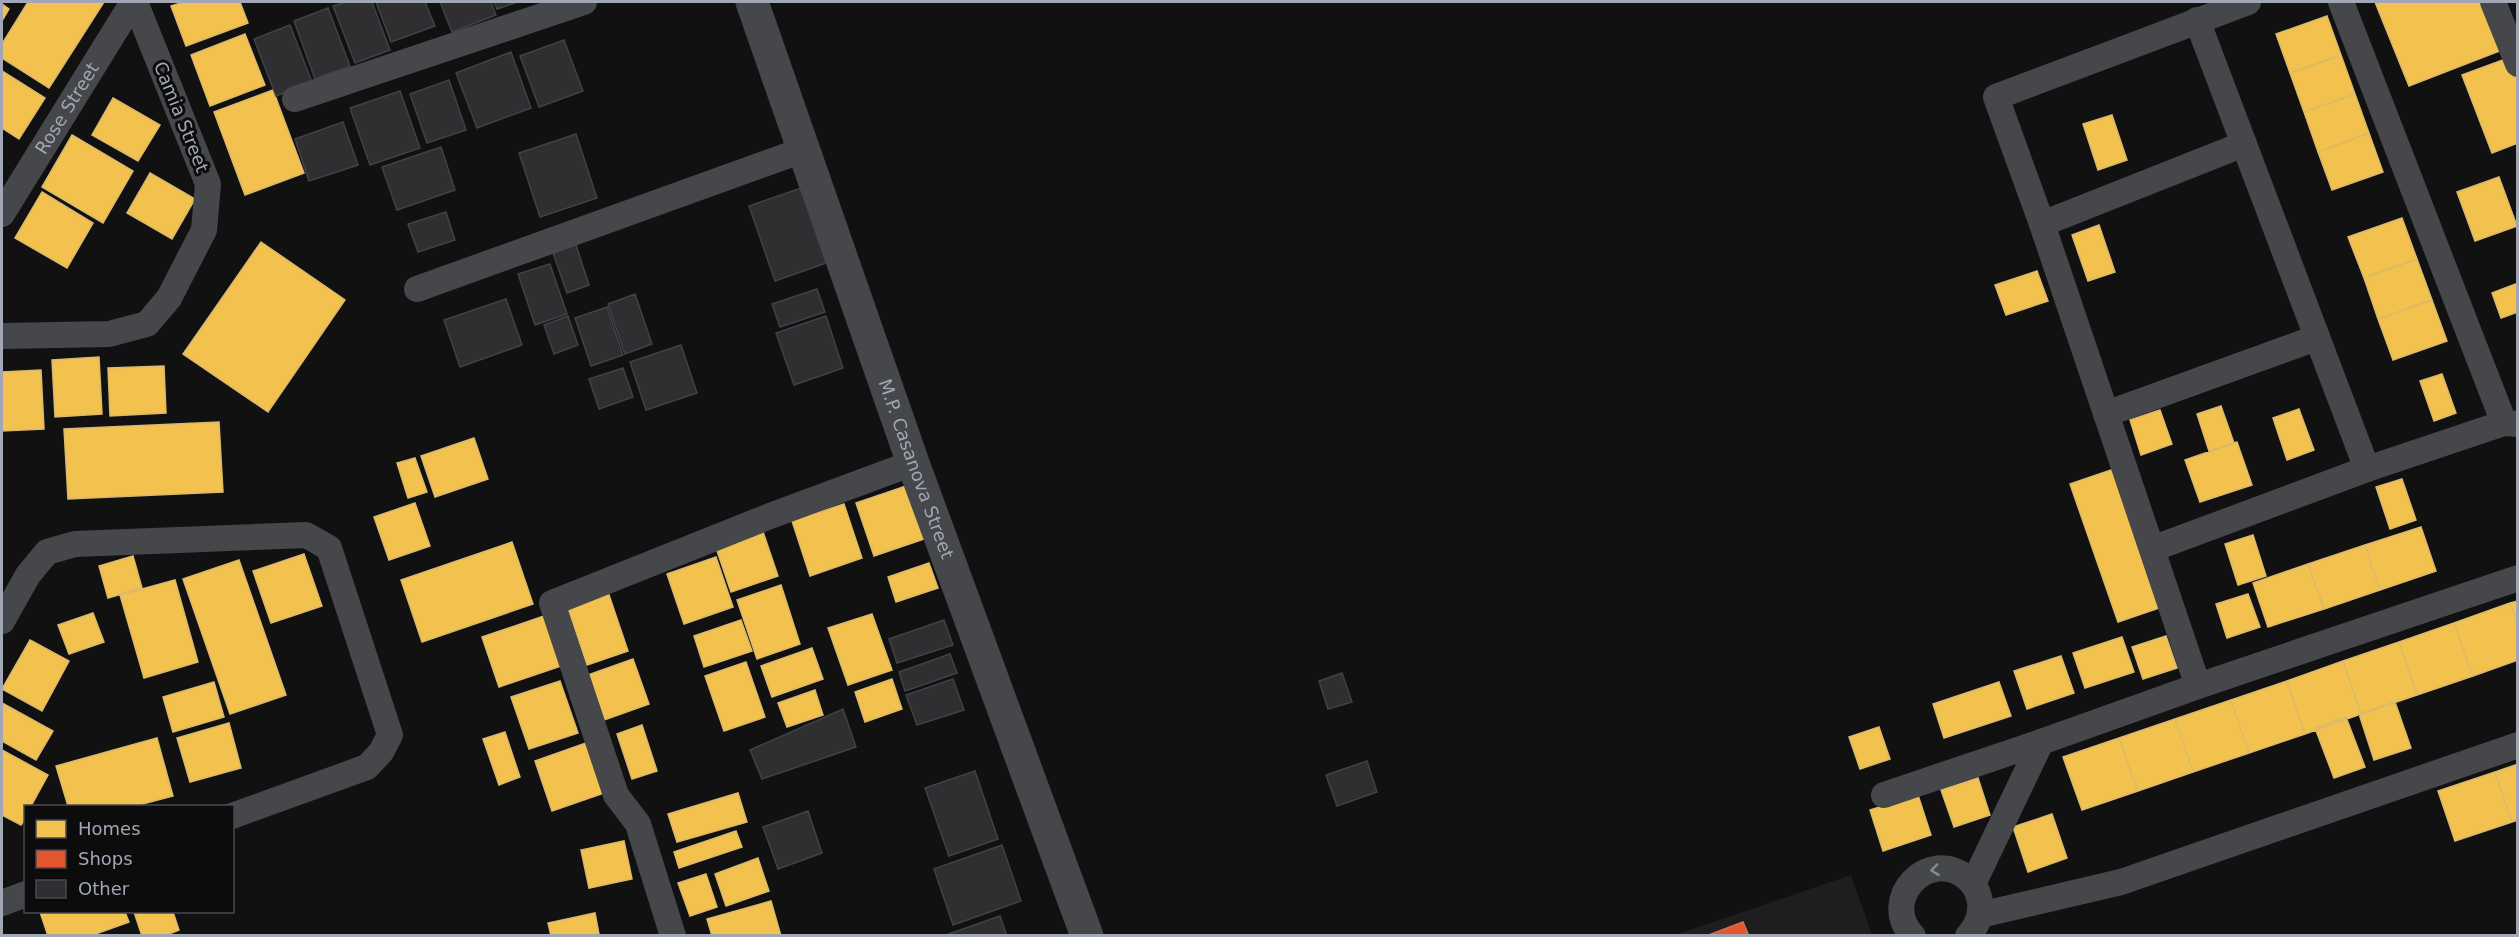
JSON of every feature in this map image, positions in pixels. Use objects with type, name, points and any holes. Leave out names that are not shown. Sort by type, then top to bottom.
[{"type":"street","name":"Rose Street","points":[[2,214],[134,2]]},
{"type":"street","name":"Camia Street","points":[[2,336],[109,334],[147,324],[169,298],[204,230],[208,184],[134,2]]},
{"type":"street","points":[[295,99],[584,2]]},
{"type":"street","name":"M.P. Casanova Street","points":[[752,2],[913,462],[1087,936]]},
{"type":"street","points":[[2198,686],[2042,224],[1996,97],[2248,2]]},
{"type":"street","points":[[2152,549],[2367,469],[2511,423],[2341,2]]},
{"type":"street","points":[[2493,2],[2517,64]]},
{"type":"street","points":[[2198,20],[2367,469]]},
{"type":"street","points":[[2042,224],[2244,144]]},
{"type":"street","points":[[417,289],[803,150]]},
{"type":"street","points":[[2106,414],[2316,338]]},
{"type":"street","points":[[673,936],[638,825],[616,795],[552,603],[913,462]]},
{"type":"street","points":[[2,621],[28,575],[47,552],[75,544],[306,535],[329,548],[390,735],[381,752],[367,767],[234,815]]},
{"type":"street","points":[[1884,795],[2517,578]]},
{"type":"street","points":[[1974,884],[2041,742]]},
{"type":"street","points":[[1974,925],[2121,882],[2517,745]]},
{"type":"street","points":[[1910,935],[1902,917],[1901,899],[1909,882],[1924,871],[1942,867],[1960,872],[1974,884],[1981,905],[1974,925]]},
{"type":"street","points":[[2,903],[24,895]]},
{"type":"shaded area","points":[[1851,875],[1872,935],[1672,936]]},
{"type":"building: Homes","points":[[28,2],[104,2],[49,88],[2,58],[2,44]]},
{"type":"building: Homes","points":[[184,2],[240,2],[248,23],[186,46],[171,6]]},
{"type":"building: Homes","points":[[2375,2],[2488,2],[2507,48],[2409,86]]},
{"type":"building: Homes","points":[[2,4],[9,9],[2,21]]},
{"type":"building: Homes","points":[[2327,16],[2341,55],[2290,73],[2276,34]]},
{"type":"building: Homes","points":[[245,34],[265,85],[210,106],[191,55]]},
{"type":"building: Homes","points":[[2341,55],[2355,94],[2304,112],[2290,73]]},
{"type":"building: Homes","points":[[2511,57],[2518,75],[2518,143],[2492,153],[2462,75]]},
{"type":"building: Homes","points":[[2,71],[45,98],[19,139],[2,128]]},
{"type":"building: Homes","points":[[273,90],[304,173],[245,195],[214,112]]},
{"type":"building: Homes","points":[[2355,94],[2369,133],[2318,152],[2304,112]]},
{"type":"building: Homes","points":[[113,98],[160,125],[138,161],[92,135]]},
{"type":"building: Homes","points":[[2112,115],[2127,160],[2098,170],[2083,124]]},
{"type":"building: Homes","points":[[2369,133],[2383,172],[2332,190],[2318,152]]},
{"type":"building: Homes","points":[[72,135],[133,171],[103,223],[42,187]]},
{"type":"building: Homes","points":[[150,173],[195,199],[172,239],[127,213]]},
{"type":"building: Homes","points":[[2499,177],[2517,226],[2475,241],[2457,192]]},
{"type":"building: Homes","points":[[42,192],[93,223],[67,268],[15,238]]},
{"type":"building: Homes","points":[[2402,218],[2417,259],[2364,278],[2348,237]]},
{"type":"building: Homes","points":[[2099,225],[2115,272],[2088,281],[2072,235]]},
{"type":"building: Homes","points":[[261,242],[345,300],[268,412],[183,354]]},
{"type":"building: Homes","points":[[2417,259],[2432,300],[2378,319],[2364,278]]},
{"type":"building: Homes","points":[[2037,271],[2048,301],[2006,315],[1995,285]]},
{"type":"building: Homes","points":[[2518,283],[2518,312],[2501,318],[2492,293]]},
{"type":"building: Homes","points":[[2432,300],[2447,341],[2393,360],[2378,319]]},
{"type":"building: Homes","points":[[99,357],[102,414],[55,417],[52,360]]},
{"type":"building: Homes","points":[[164,366],[166,413],[110,416],[108,368]]},
{"type":"building: Homes","points":[[41,370],[44,429],[2,431],[2,372]]},
{"type":"building: Homes","points":[[2442,374],[2456,413],[2434,421],[2420,381]]},
{"type":"building: Homes","points":[[2221,406],[2234,443],[2209,451],[2197,414]]},
{"type":"building: Homes","points":[[2299,409],[2314,450],[2287,460],[2273,418]]},
{"type":"building: Homes","points":[[2160,410],[2172,444],[2141,455],[2130,420]]},
{"type":"building: Homes","points":[[219,422],[223,492],[68,499],[64,429]]},
{"type":"building: Homes","points":[[474,438],[488,479],[435,497],[421,456]]},
{"type":"building: Homes","points":[[2237,442],[2252,485],[2200,502],[2185,460]]},
{"type":"building: Homes","points":[[415,458],[427,492],[408,498],[397,463]]},
{"type":"building: Homes","points":[[2114,469],[2162,607],[2118,622],[2070,484]]},
{"type":"building: Homes","points":[[2402,479],[2416,520],[2390,529],[2376,487]]},
{"type":"building: Homes","points":[[909,485],[927,538],[874,556],[856,503]]},
{"type":"building: Homes","points":[[415,503],[430,546],[389,560],[374,517]]},
{"type":"building: Homes","points":[[844,504],[862,558],[810,576],[792,521]]},
{"type":"building: Homes","points":[[761,526],[778,576],[731,592],[714,542]]},
{"type":"building: Homes","points":[[2421,527],[2436,571],[2380,590],[2365,545]]},
{"type":"building: Homes","points":[[2253,535],[2266,576],[2238,585],[2225,544]]},
{"type":"building: Homes","points":[[512,542],[533,604],[422,642],[401,580]]},
{"type":"building: Homes","points":[[2365,545],[2380,590],[2324,609],[2308,564]]},
{"type":"building: Homes","points":[[304,554],[322,606],[271,623],[253,571]]},
{"type":"building: Homes","points":[[133,556],[142,588],[108,598],[99,566]]},
{"type":"building: Homes","points":[[716,557],[733,607],[684,624],[667,574]]},
{"type":"building: Homes","points":[[239,560],[286,695],[230,714],[183,579]]},
{"type":"building: Homes","points":[[929,563],[938,588],[896,602],[888,577]]},
{"type":"building: Homes","points":[[2308,564],[2324,609],[2268,627],[2253,583]]},
{"type":"building: Homes","points":[[175,580],[198,662],[144,678],[120,595]]},
{"type":"building: Homes","points":[[781,585],[800,644],[757,659],[737,600]]},
{"type":"building: Homes","points":[[607,589],[628,651],[587,665],[566,603]]},
{"type":"building: Homes","points":[[2248,594],[2260,627],[2227,638],[2216,604]]},
{"type":"building: Homes","points":[[2518,601],[2518,624],[2510,603]]},
{"type":"building: Homes","points":[[2510,603],[2518,624],[2518,660],[2473,676],[2454,623]]},
{"type":"building: Homes","points":[[93,613],[104,642],[69,654],[58,625]]},
{"type":"building: Homes","points":[[872,614],[892,670],[848,685],[828,628]]},
{"type":"building: Homes","points":[[544,616],[561,666],[499,687],[482,637]]},
{"type":"building: Homes","points":[[741,620],[752,651],[704,667],[694,636]]},
{"type":"building: Homes","points":[[2454,623],[2473,676],[2417,695],[2399,642]]},
{"type":"building: Homes","points":[[2166,636],[2177,668],[2143,679],[2132,647]]},
{"type":"building: Homes","points":[[2122,637],[2134,672],[2085,688],[2073,653]]},
{"type":"building: Homes","points":[[30,640],[69,661],[42,711],[2,689]]},
{"type":"building: Homes","points":[[2399,642],[2417,695],[2361,714],[2343,661]]},
{"type":"building: Homes","points":[[812,648],[823,679],[772,697],[761,666]]},
{"type":"building: Homes","points":[[2061,656],[2074,693],[2027,709],[2014,671]]},
{"type":"building: Homes","points":[[633,659],[649,704],[604,720],[588,675]]},
{"type":"building: Homes","points":[[2343,661],[2361,714],[2305,734],[2287,681]]},
{"type":"building: Homes","points":[[746,662],[765,717],[724,731],[705,676]]},
{"type":"building: Homes","points":[[892,679],[902,709],[865,722],[855,692]]},
{"type":"building: Homes","points":[[560,681],[578,733],[529,749],[511,697]]},
{"type":"building: Homes","points":[[2287,681],[2305,734],[2249,753],[2231,700]]},
{"type":"building: Homes","points":[[214,682],[224,717],[173,732],[163,697]]},
{"type":"building: Homes","points":[[1999,682],[2011,716],[1944,738],[1933,704]]},
{"type":"building: Homes","points":[[815,690],[823,715],[787,727],[778,703]]},
{"type":"building: Homes","points":[[2231,700],[2249,753],[2193,772],[2175,719]]},
{"type":"building: Homes","points":[[2395,702],[2411,748],[2374,760],[2359,714]]},
{"type":"building: Homes","points":[[2,703],[53,731],[36,760],[2,741]]},
{"type":"building: Homes","points":[[2346,717],[2365,767],[2334,778],[2315,728]]},
{"type":"building: Homes","points":[[2175,719],[2193,772],[2138,791],[2119,738]]},
{"type":"building: Homes","points":[[229,723],[241,768],[190,782],[177,738]]},
{"type":"building: Homes","points":[[642,725],[657,771],[632,779],[617,734]]},
{"type":"building: Homes","points":[[1879,727],[1890,759],[1860,769],[1849,737]]},
{"type":"building: Homes","points":[[505,732],[520,777],[499,785],[483,739]]},
{"type":"building: Homes","points":[[157,738],[173,796],[139,805],[68,805],[56,766]]},
{"type":"building: Homes","points":[[2119,738],[2138,791],[2082,810],[2063,757]]},
{"type":"building: Homes","points":[[586,743],[604,793],[552,811],[535,761]]},
{"type":"building: Homes","points":[[2,750],[48,775],[32,805],[24,805],[24,820],[21,825],[2,815]]},
{"type":"building: Homes","points":[[2518,764],[2518,820],[2512,822],[2495,772]]},
{"type":"building: Homes","points":[[2495,772],[2512,822],[2455,841],[2438,791]]},
{"type":"building: Homes","points":[[1978,778],[1990,815],[1954,827],[1941,790]]},
{"type":"building: Homes","points":[[738,793],[747,822],[677,842],[668,814]]},
{"type":"building: Homes","points":[[1918,795],[1931,835],[1883,851],[1870,810]]},
{"type":"building: Homes","points":[[2052,814],[2067,858],[2028,872],[2013,827]]},
{"type":"building: Homes","points":[[736,831],[742,847],[679,868],[674,852]]},
{"type":"building: Homes","points":[[624,841],[632,879],[589,888],[581,850]]},
{"type":"building: Homes","points":[[758,858],[769,891],[726,906],[715,874]]},
{"type":"building: Homes","points":[[706,874],[717,907],[690,916],[678,883]]},
{"type":"building: Homes","points":[[771,901],[781,936],[712,936],[707,919]]},
{"type":"building: Homes","points":[[40,913],[125,913],[129,922],[90,936],[48,936]]},
{"type":"building: Homes","points":[[134,913],[173,913],[179,930],[164,936],[142,936]]},
{"type":"building: Homes","points":[[595,913],[599,934],[551,936],[548,923]]},
{"type":"building: Shops","points":[[1743,922],[1749,936],[1706,936]]},
{"type":"building: Other","points":[[346,2],[372,2],[390,50],[355,63],[333,6]]},
{"type":"building: Other","points":[[376,2],[425,2],[435,26],[391,42]]},
{"type":"building: Other","points":[[440,2],[491,2],[496,15],[452,32]]},
{"type":"building: Other","points":[[494,2],[518,2],[497,9]]},
{"type":"building: Other","points":[[328,8],[350,66],[315,79],[294,21]]},
{"type":"building: Other","points":[[290,25],[312,82],[276,96],[254,39]]},
{"type":"building: Other","points":[[564,40],[583,91],[539,107],[520,56]]},
{"type":"building: Other","points":[[511,52],[531,108],[477,128],[456,73]]},
{"type":"building: Other","points":[[449,80],[466,130],[427,143],[410,94]]},
{"type":"building: Other","points":[[400,91],[420,148],[370,165],[350,108]]},
{"type":"building: Other","points":[[343,122],[358,165],[309,181],[295,139]]},
{"type":"building: Other","points":[[576,134],[597,198],[540,217],[519,153]]},
{"type":"building: Other","points":[[441,147],[455,190],[397,210],[382,167]]},
{"type":"building: Other","points":[[804,187],[829,262],[775,281],[749,206]]},
{"type":"building: Other","points":[[446,212],[455,240],[418,252],[408,224]]},
{"type":"building: Other","points":[[576,245],[589,285],[567,293],[553,253]]},
{"type":"building: Other","points":[[550,264],[567,314],[535,325],[518,274]]},
{"type":"building: Other","points":[[817,289],[825,312],[780,327],[772,304]]},
{"type":"building: Other","points":[[635,294],[652,344],[625,354],[608,304]]},
{"type":"building: Other","points":[[506,299],[522,345],[460,367],[444,320]]},
{"type":"building: Other","points":[[607,307],[623,355],[591,366],[575,318]]},
{"type":"building: Other","points":[[568,316],[578,345],[554,354],[544,325]]},
{"type":"building: Other","points":[[826,316],[843,368],[794,385],[776,333]]},
{"type":"building: Other","points":[[681,345],[697,393],[646,410],[630,362]]},
{"type":"building: Other","points":[[623,368],[633,397],[599,409],[589,379]]},
{"type":"building: Other","points":[[944,620],[953,645],[897,663],[889,639]]},
{"type":"building: Other","points":[[950,654],[957,673],[905,691],[899,672]]},
{"type":"building: Other","points":[[1342,673],[1352,702],[1328,709],[1319,681]]},
{"type":"building: Other","points":[[953,679],[964,710],[917,725],[906,695]]},
{"type":"building: Other","points":[[843,709],[856,747],[762,779],[750,750]]},
{"type":"building: Other","points":[[1367,761],[1377,792],[1337,806],[1326,775]]},
{"type":"building: Other","points":[[975,771],[998,839],[949,856],[925,788]]},
{"type":"building: Other","points":[[808,811],[822,853],[778,869],[763,827]]},
{"type":"building: Other","points":[[1002,845],[1021,901],[953,925],[934,869]]},
{"type":"building: Other","points":[[1000,916],[1007,936],[943,936]]}]
